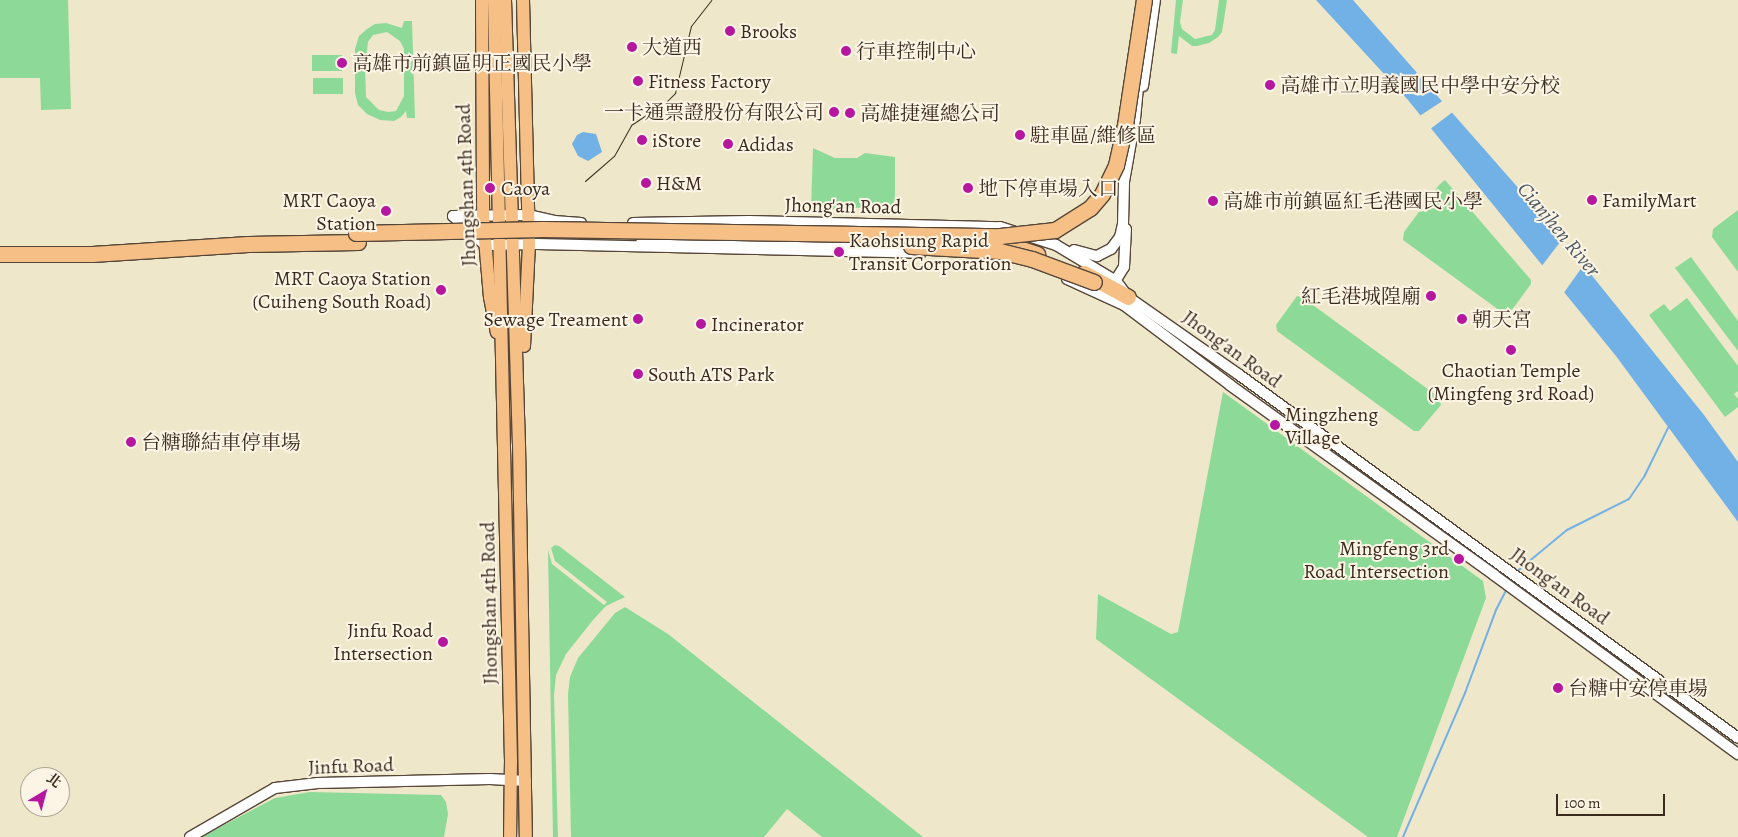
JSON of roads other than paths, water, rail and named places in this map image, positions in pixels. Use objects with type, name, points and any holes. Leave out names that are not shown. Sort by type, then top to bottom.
[{"type":"highway","points":[[0,244],[101,244],[210,236],[357,238],[545,237],[590,234],[1000,236],[1044,232],[1061,228],[1095,203],[1108,184],[1116,165],[1125,124],[1144,0]]},
{"type":"highway","points":[[590,234],[999,241],[1060,235],[1094,213],[1108,196],[1120,174],[1125,155],[1150,0]]},
{"type":"highway","points":[[590,234],[976,248],[1032,258],[1094,280],[1126,301]]},
{"type":"highway","points":[[0,254],[92,254],[357,238]]},
{"type":"main road","name":"Jhongshan 4th Road","points":[[482,0],[483,216],[490,297],[504,368]]},
{"type":"main road","name":"Jhongshan 4th Road","points":[[494,0],[499,216],[507,245],[519,444],[526,837]]},
{"type":"main road","name":"Jhongshan 4th Road","points":[[505,0],[513,215],[507,245],[504,368],[510,837]]},
{"type":"main road","name":"Jhongshan 4th Road","points":[[519,444],[529,244],[523,0]]},
{"type":"street","points":[[1056,245],[1097,256],[1111,249],[1120,237],[1123,224],[1124,182],[1135,119],[1144,0]]},
{"type":"street","points":[[1110,290],[1124,267],[1132,169],[1155,0]]},
{"type":"street","name":"Jhong'an Road","points":[[622,246],[660,239],[898,238],[554,221],[529,215],[453,216],[485,245],[529,244],[932,253],[989,257],[1026,262],[1063,277],[1110,290]]},
{"type":"street","name":"Jhong'an Road","points":[[625,224],[749,221],[1000,227],[1056,245],[1110,290]]},
{"type":"street","name":"Jhong'an Road","points":[[1126,301],[1515,575],[1738,738]]},
{"type":"street","name":"Jhong'an Road","points":[[1126,301],[1230,385],[1738,754]]},
{"type":"street","name":"Jinfu Road","points":[[190,837],[275,788],[318,783],[490,780],[526,782]]},
{"type":"water","name":"Cianjhen River","points":[[1316,0],[1353,0],[1557,232],[1704,415],[1738,462],[1738,522],[1616,356],[1408,100]]},
{"type":"water","points":[[583,132],[596,134],[602,152],[588,161],[578,156],[572,144],[577,135]]},
{"type":"waterway","points":[[1515,573],[1567,530],[1629,499],[1645,475],[1669,426]]},
{"type":"waterway","points":[[1403,837],[1465,693],[1496,610],[1507,588]]},
{"type":"tram line","points":[[585,181],[614,156],[631,125],[666,102],[675,93],[691,26],[711,0]]},
{"type":"place","name":"Brooks","points":[[730,31]]},
{"type":"place","name":"大道西","points":[[632,47]]},
{"type":"place","name":"行車控制中心","points":[[846,51]]},
{"type":"place","name":"高雄市前鎮區明正國民小學","points":[[342,63]]},
{"type":"place","name":"Fitness Factory","points":[[638,81]]},
{"type":"place","name":"高雄市立明義國民中學中安分校","points":[[1270,85]]},
{"type":"place","name":"一卡通票證股份有限公司","points":[[834,112]]},
{"type":"place","name":"高雄捷運總公司","points":[[850,113]]},
{"type":"place","name":"駐車區/維修區","points":[[1020,135]]},
{"type":"place","name":"iStore","points":[[642,140]]},
{"type":"place","name":"Adidas","points":[[728,144]]},
{"type":"place","name":"H&M","points":[[646,183]]},
{"type":"place","name":"Caoya","points":[[490,188]]},
{"type":"place","name":"地下停車場入口","points":[[968,188]]},
{"type":"place","name":"FamilyMart","points":[[1592,200]]},
{"type":"place","name":"高雄市前鎮區紅毛港國民小學","points":[[1213,201]]},
{"type":"place","name":"MRT Caoya Station","points":[[386,211]]},
{"type":"place","name":"Kaohsiung Rapid Transit Corporation","points":[[839,252]]},
{"type":"place","name":"MRT Caoya Station (Cuiheng South Road)","points":[[441,290]]},
{"type":"place","name":"紅毛港城隍廟","points":[[1431,296]]},
{"type":"place","name":"Sewage Treament","points":[[638,319]]},
{"type":"place","name":"朝天宮","points":[[1462,319]]},
{"type":"place","name":"Incinerator","points":[[701,324]]},
{"type":"place","name":"Chaotian Temple (Mingfeng 3rd Road)","points":[[1511,350]]},
{"type":"place","name":"South ATS Park","points":[[638,374]]},
{"type":"place","name":"Mingzheng Village","points":[[1275,425]]},
{"type":"place","name":"台糖聯結車停車場","points":[[131,442]]},
{"type":"place","name":"Mingfeng 3rd Road Intersection","points":[[1459,559]]},
{"type":"place","name":"Jinfu Road Intersection","points":[[443,642]]},
{"type":"place","name":"台糖中安停車場","points":[[1558,688]]}]
